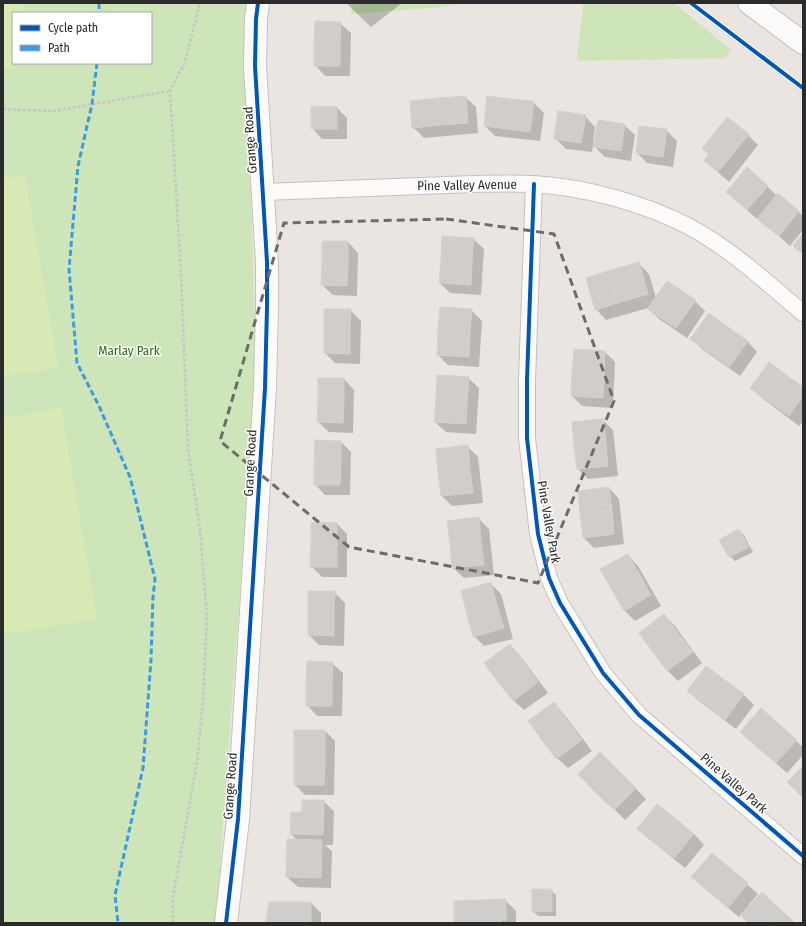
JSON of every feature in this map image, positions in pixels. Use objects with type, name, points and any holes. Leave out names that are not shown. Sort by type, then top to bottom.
[{"type":"street","name":"Grange Road","points":[[226,923],[238,818],[265,388],[268,307],[264,192],[256,66],[256,25],[258,3]]},
{"type":"street","points":[[749,3],[774,13],[803,43]]},
{"type":"street","name":"Pine Valley Avenue","points":[[264,192],[490,184],[534,184],[556,186],[619,199],[659,213],[689,227],[724,247],[803,312]]},
{"type":"street","name":"Pine Valley Park","points":[[534,184],[527,380],[528,438],[538,534],[550,578],[560,603],[603,672],[635,710],[803,856]]},
{"type":"path","points":[[173,923],[173,897],[197,762],[203,701],[207,617],[200,529],[188,450],[181,274],[170,91],[186,62],[200,3]]},
{"type":"path","points":[[3,109],[54,111],[170,91]]},
{"type":"highlighted area","points":[[446,219],[554,234],[614,401],[538,583],[349,547],[220,441],[284,223]]},
{"type":"green space","name":"Marlay Park","points":[[3,3],[247,3],[246,19],[256,368],[216,923],[3,923]]},
{"type":"green space","points":[[3,3],[23,3],[21,12],[12,12],[13,69],[3,68]]},
{"type":"green space","points":[[353,3],[458,3],[443,7],[351,14]]},
{"type":"green space","points":[[583,3],[674,3],[731,50],[725,58],[577,61]]},
{"type":"green space","points":[[25,175],[58,367],[3,376],[3,179]]},
{"type":"green space","points":[[61,408],[97,618],[3,634],[3,418]]},
{"type":"building","points":[[315,21],[341,22],[340,44],[314,43]]},
{"type":"building","points":[[314,43],[340,44],[340,66],[314,66]]},
{"type":"building","points":[[466,96],[468,123],[440,125],[438,98]]},
{"type":"building","points":[[487,96],[510,99],[507,129],[484,126]]},
{"type":"building","points":[[438,98],[440,125],[412,128],[410,101]]},
{"type":"building","points":[[510,99],[534,101],[530,132],[507,129]]},
{"type":"building","points":[[311,106],[337,107],[337,129],[311,129]]},
{"type":"building","points":[[558,111],[586,115],[581,143],[554,139]]},
{"type":"building","points":[[727,117],[749,134],[718,172],[704,161],[709,154],[702,149]]},
{"type":"building","points":[[598,120],[625,124],[621,151],[593,147]]},
{"type":"building","points":[[639,126],[667,129],[663,157],[636,153]]},
{"type":"building","points":[[747,167],[768,186],[747,210],[726,192]]},
{"type":"building","points":[[778,193],[799,211],[779,236],[757,219]]},
{"type":"building","points":[[803,233],[803,254],[793,246]]},
{"type":"building","points":[[442,236],[474,238],[472,261],[441,260]]},
{"type":"building","points":[[322,241],[348,241],[348,264],[322,263]]},
{"type":"building","points":[[441,260],[472,261],[471,285],[439,283]]},
{"type":"building","points":[[639,262],[648,294],[618,303],[608,271]]},
{"type":"building","points":[[322,263],[348,264],[347,286],[321,285]]},
{"type":"building","points":[[608,271],[618,303],[595,310],[586,278]]},
{"type":"building","points":[[667,281],[696,300],[676,328],[647,309]]},
{"type":"building","points":[[440,307],[472,309],[470,333],[438,331]]},
{"type":"building","points":[[324,309],[351,309],[350,332],[324,331]]},
{"type":"building","points":[[709,313],[728,327],[710,353],[690,339]]},
{"type":"building","points":[[728,327],[748,341],[729,367],[710,353]]},
{"type":"building","points":[[324,331],[350,332],[350,354],[324,353]]},
{"type":"building","points":[[438,331],[470,333],[469,357],[437,355]]},
{"type":"building","points":[[574,349],[605,351],[604,374],[572,372]]},
{"type":"building","points":[[769,362],[788,376],[769,402],[750,388]]},
{"type":"building","points":[[572,372],[604,374],[603,398],[571,396]]},
{"type":"building","points":[[437,375],[469,377],[467,401],[436,399]]},
{"type":"building","points":[[788,376],[803,387],[803,396],[789,416],[769,402]]},
{"type":"building","points":[[318,378],[344,378],[344,400],[318,400]]},
{"type":"building","points":[[436,399],[467,401],[466,424],[434,422]]},
{"type":"building","points":[[318,400],[344,400],[343,423],[317,422]]},
{"type":"building","points":[[603,419],[606,443],[574,446],[572,422]]},
{"type":"building","points":[[315,440],[341,441],[341,463],[314,462]]},
{"type":"building","points":[[606,443],[608,466],[577,469],[574,446]]},
{"type":"building","points":[[468,445],[470,469],[438,472],[436,449]]},
{"type":"building","points":[[314,462],[341,463],[340,485],[314,485]]},
{"type":"building","points":[[470,469],[473,493],[441,496],[438,472]]},
{"type":"building","points":[[609,487],[612,511],[580,514],[578,491]]},
{"type":"building","points":[[612,511],[614,534],[583,538],[580,514]]},
{"type":"building","points":[[479,517],[481,541],[450,544],[447,521]]},
{"type":"building","points":[[311,522],[337,523],[337,545],[311,545]]},
{"type":"building","points":[[739,529],[749,547],[729,557],[719,540]]},
{"type":"building","points":[[481,541],[484,565],[452,568],[450,544]]},
{"type":"building","points":[[311,545],[337,545],[337,567],[310,567]]},
{"type":"building","points":[[628,554],[640,575],[612,590],[600,569]]},
{"type":"building","points":[[640,575],[651,595],[624,611],[612,590]]},
{"type":"building","points":[[491,582],[497,605],[467,614],[461,591]]},
{"type":"building","points":[[308,591],[335,591],[334,613],[308,613]]},
{"type":"building","points":[[497,605],[504,628],[473,637],[467,614]]},
{"type":"building","points":[[308,613],[334,613],[334,636],[308,635]]},
{"type":"building","points":[[664,614],[678,633],[653,652],[639,633]]},
{"type":"building","points":[[678,633],[693,652],[667,671],[653,652]]},
{"type":"building","points":[[510,644],[524,663],[498,682],[484,663]]},
{"type":"building","points":[[307,661],[333,662],[332,684],[306,683]]},
{"type":"building","points":[[524,663],[538,682],[513,701],[498,682]]},
{"type":"building","points":[[706,666],[725,680],[706,705],[687,691]]},
{"type":"building","points":[[725,680],[744,694],[725,720],[706,705]]},
{"type":"building","points":[[306,683],[332,684],[332,706],[306,706]]},
{"type":"building","points":[[554,702],[568,721],[542,740],[528,721]]},
{"type":"building","points":[[761,708],[779,724],[758,748],[740,732]]},
{"type":"building","points":[[568,721],[582,740],[556,759],[542,740]]},
{"type":"building","points":[[779,724],[797,740],[776,763],[758,748]]},
{"type":"building","points":[[294,730],[325,730],[325,762],[294,762]]},
{"type":"building","points":[[600,752],[619,771],[597,794],[578,774]]},
{"type":"building","points":[[294,762],[325,762],[324,785],[294,785]]},
{"type":"building","points":[[803,766],[803,798],[787,782]]},
{"type":"building","points":[[619,771],[636,788],[614,810],[597,794]]},
{"type":"building","points":[[302,800],[324,800],[323,835],[290,834],[291,812],[302,812]]},
{"type":"building","points":[[657,804],[676,819],[656,844],[637,829]]},
{"type":"building","points":[[676,819],[694,834],[674,858],[656,844]]},
{"type":"building","points":[[287,839],[322,840],[321,878],[286,877]]},
{"type":"building","points":[[712,853],[730,868],[710,892],[691,877]]},
{"type":"building","points":[[730,868],[748,883],[728,908],[710,892]]},
{"type":"building","points":[[532,889],[552,889],[552,911],[532,912]]},
{"type":"building","points":[[762,892],[780,909],[766,923],[749,923],[740,915]]},
{"type":"building","points":[[506,899],[506,920],[501,920],[501,923],[454,923],[454,901]]},
{"type":"building","points":[[269,902],[311,902],[311,923],[266,923]]},
{"type":"building","points":[[780,909],[795,923],[766,923]]},
{"type":"marked path","points":[[99,3],[99,12]]},
{"type":"marked path","points":[[97,64],[92,104],[78,166],[69,269],[77,363],[99,406],[130,477],[155,579],[143,768],[115,895],[118,923]]},
{"type":"cycle path","points":[[226,923],[238,819],[265,388],[267,262],[255,66],[256,19],[258,3]]},
{"type":"cycle path","points":[[691,3],[803,88]]},
{"type":"cycle path","points":[[534,184],[527,380],[527,438],[538,534],[549,578],[560,603],[603,673],[639,715],[803,856]]}]
